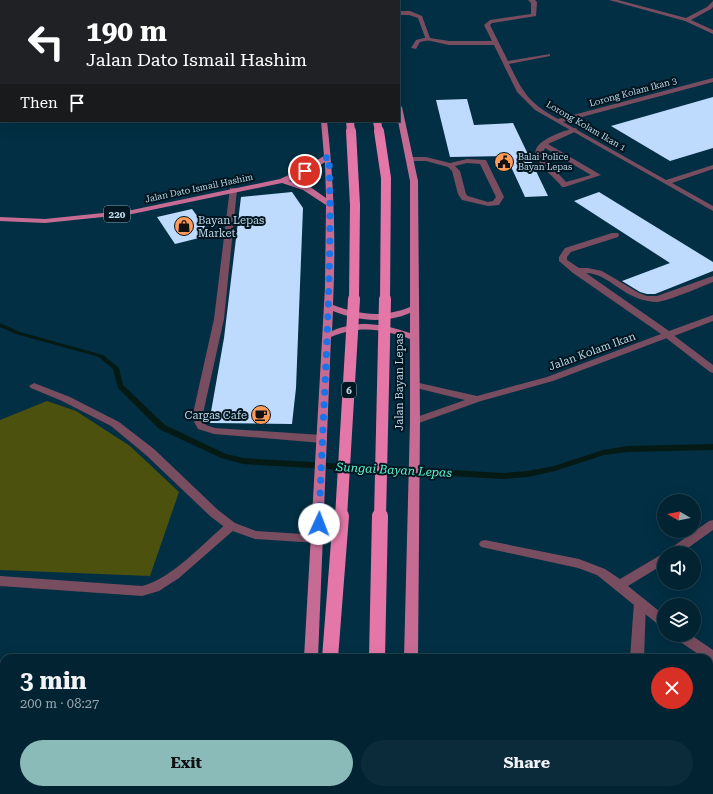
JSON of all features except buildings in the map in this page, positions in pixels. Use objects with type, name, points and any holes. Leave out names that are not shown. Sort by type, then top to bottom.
[{"type":"highway","name":"6","points":[[330,654],[349,403],[356,252],[355,158],[350,122]]},
{"type":"highway","name":"Jalan Bayan Lepas","points":[[377,122],[386,178],[386,258],[377,654]]},
{"type":"main road","name":"Jalan Bayan Lepas","points":[[400,113],[414,181],[415,421],[411,654]]},
{"type":"main road","points":[[311,654],[318,539],[328,306],[330,204],[329,156],[324,122]]},
{"type":"main road","name":"Jalan Dato Ismail Hashim","points":[[0,219],[45,221],[92,218],[132,212],[282,181],[310,169],[329,156]]},
{"type":"main road","name":"Jalan Dato Ismail Hashim","points":[[282,181],[306,188],[330,204]]},
{"type":"main road","points":[[328,306],[354,315],[378,318],[393,317],[415,308]]},
{"type":"main road","points":[[327,336],[345,328],[362,325],[389,329],[415,338]]},
{"type":"street","name":"Lorong Kolam Ikan 1","points":[[531,0],[534,2],[534,15],[488,24],[487,26],[520,92],[526,100],[534,107],[557,121],[713,210]]},
{"type":"street","points":[[612,0],[687,20],[713,32]]},
{"type":"street","points":[[687,20],[709,8],[713,3]]},
{"type":"street","points":[[400,13],[410,12],[420,16],[428,39]]},
{"type":"street","points":[[414,48],[418,41],[428,39],[449,43],[496,42]]},
{"type":"street","points":[[507,64],[548,55]]},
{"type":"street","name":"Lorong Kolam Ikan 3","points":[[557,121],[713,80]]},
{"type":"street","points":[[544,144],[597,175],[565,185],[540,158],[538,153],[539,148],[544,144],[575,130]]},
{"type":"street","points":[[410,159],[426,159],[451,165],[458,162],[473,160],[483,162],[500,197],[496,203],[488,204],[465,198],[462,194],[456,171],[451,165]]},
{"type":"street","points":[[666,182],[713,167]]},
{"type":"street","points":[[233,190],[219,319],[197,418],[202,428],[214,431],[322,439]]},
{"type":"street","points":[[615,234],[568,250],[563,257],[563,261],[669,336],[713,370]]},
{"type":"street","points":[[576,271],[585,270],[599,273],[639,297],[649,300],[658,300],[713,279]]},
{"type":"street","name":"Jalan Kolam Ikan","points":[[415,421],[477,399],[550,379],[669,336],[713,318]]},
{"type":"street","name":"Jalan Kolam Ikan","points":[[415,385],[477,399]]},
{"type":"street","points":[[34,386],[66,399],[115,424],[150,452],[214,513],[231,526],[255,535],[318,539]]},
{"type":"street","points":[[0,581],[142,591],[155,588],[175,575],[231,526]]},
{"type":"street","points":[[682,546],[712,526]]},
{"type":"street","points":[[485,544],[578,564],[601,572],[619,584],[657,616]]},
{"type":"street","points":[[619,584],[637,576],[657,563]]},
{"type":"street","points":[[637,654],[640,602]]},
{"type":"street","points":[[691,642],[709,654]]},
{"type":"shaded area","points":[[47,401],[76,411],[130,446],[179,492],[150,576],[0,570],[0,420]]},
{"type":"waterway","name":"Sungai Bayan Lepas","points":[[0,325],[18,333],[101,356],[116,368],[120,386],[162,427],[224,456],[243,461],[503,476],[528,474],[555,468],[603,453],[628,449],[713,447]]},
{"type":"place","name":"Balai Police Bayan Lepas","points":[[504,162]]},
{"type":"place","name":"Bayan Lepas Market","points":[[184,226]]},
{"type":"place","name":"Cargas Cafe","points":[[261,415]]},
{"type":"route","points":[[305,171],[314,167],[329,156],[330,204],[328,306],[319,524]]}]
